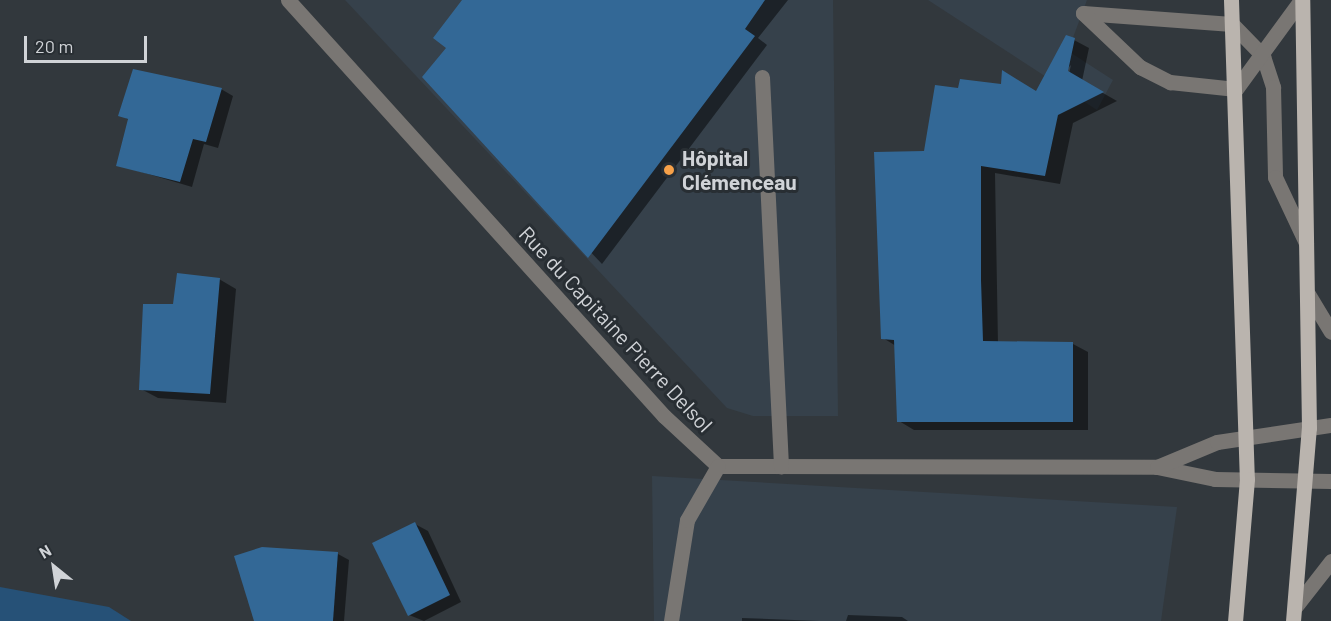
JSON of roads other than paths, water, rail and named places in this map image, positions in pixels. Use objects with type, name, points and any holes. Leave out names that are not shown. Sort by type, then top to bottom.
[{"type":"main road","points":[[1231,0],[1236,89],[1247,479],[1234,621]]},
{"type":"main road","points":[[1295,614],[1309,428],[1308,246],[1301,0]]},
{"type":"street","name":"Rue du Capitaine Pierre Delsol","points":[[288,0],[664,416],[718,466]]},
{"type":"street","points":[[1301,0],[1263,56],[1236,89],[1170,82],[1140,67],[1083,14],[1232,24],[1263,56],[1273,87],[1275,177],[1308,246]]},
{"type":"street","points":[[762,77],[781,467]]},
{"type":"street","points":[[1308,294],[1331,332]]},
{"type":"street","points":[[1157,467],[1246,436],[1331,425]]},
{"type":"street","points":[[671,621],[687,520],[718,466],[1157,467],[1247,479],[1331,481]]},
{"type":"street","points":[[1295,614],[1331,561]]},
{"type":"place","name":"Hôpital Clémenceau","points":[[669,170]]}]
